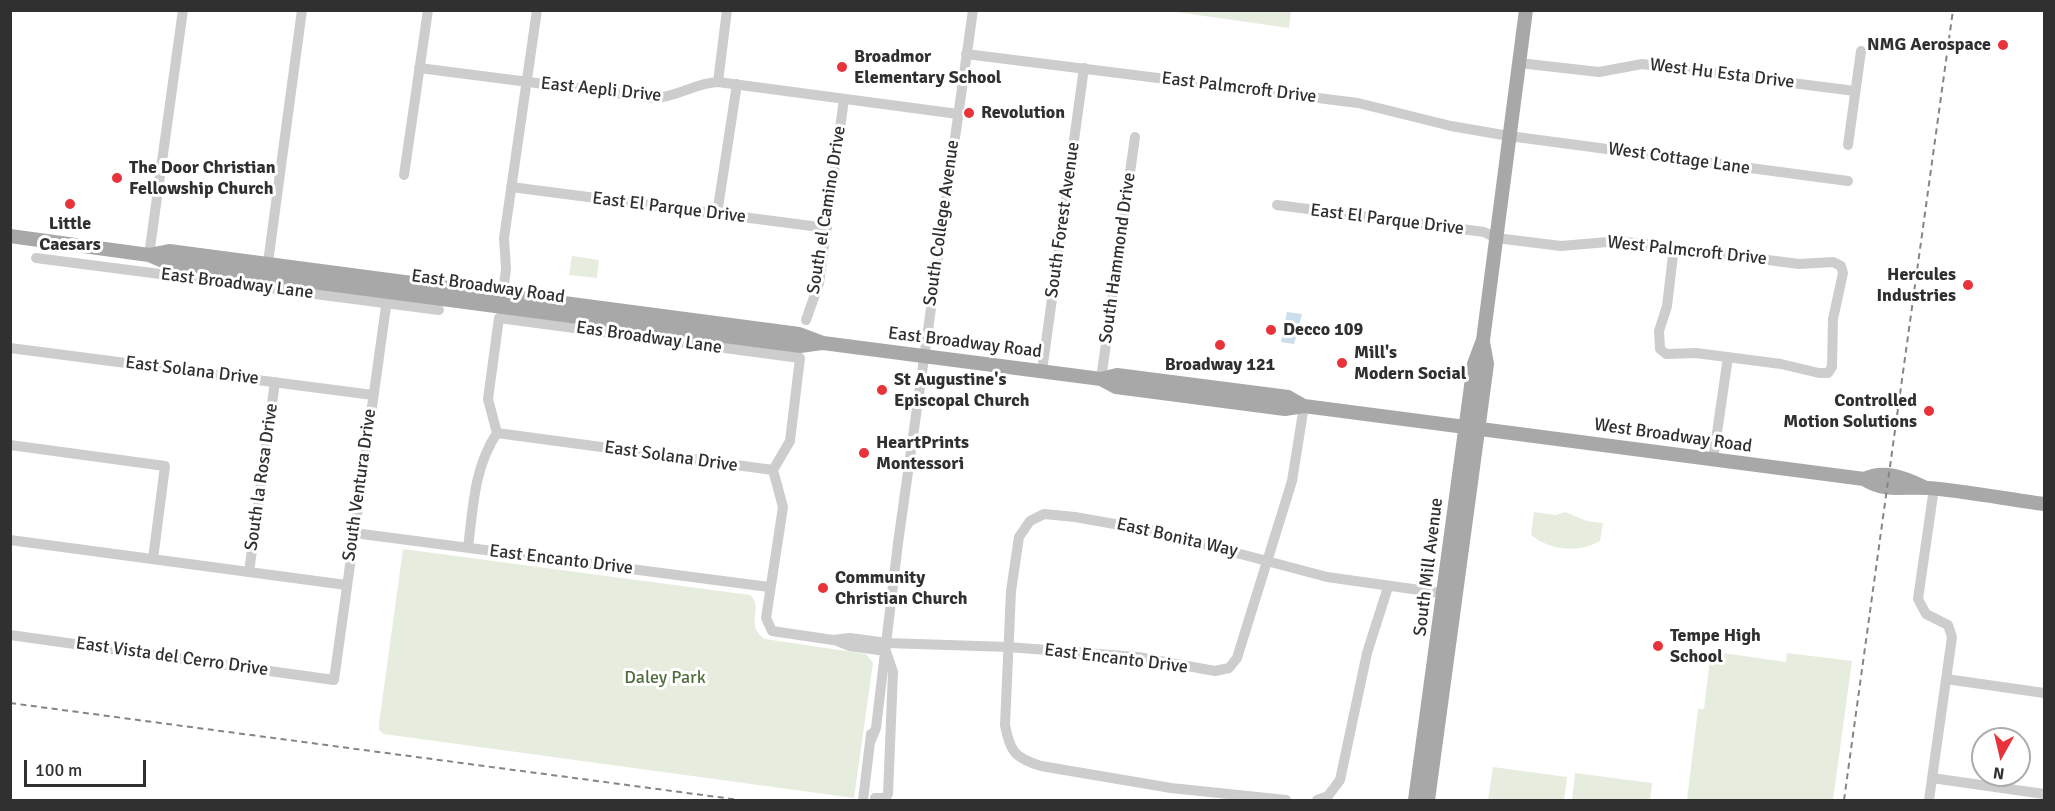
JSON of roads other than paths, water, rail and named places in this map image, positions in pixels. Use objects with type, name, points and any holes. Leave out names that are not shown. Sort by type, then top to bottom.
[{"type":"main road","name":"South Mill Avenue","points":[[1415,801],[1472,428],[1487,364],[1483,340],[1526,10]]},
{"type":"main road","name":"East Broadway Road","points":[[10,236],[149,255],[168,263],[267,270],[501,306],[800,346],[823,343],[1101,379],[1116,387],[1285,409],[1304,406],[1472,428]]},
{"type":"main road","name":"East Broadway Road","points":[[267,270],[387,297],[501,306]]},
{"type":"main road","name":"South Mill Avenue","points":[[1428,801],[1472,428]]},
{"type":"main road","name":"West Broadway Road","points":[[1472,428],[1864,479],[1876,486],[1887,488],[1929,488],[2044,504]]},
{"type":"street","points":[[149,255],[183,10]]},
{"type":"street","points":[[267,270],[302,10]]},
{"type":"street","points":[[404,175],[428,10]]},
{"type":"street","points":[[468,548],[478,472],[486,449],[497,434],[488,399],[506,269],[504,238],[537,10]]},
{"type":"street","points":[[718,82],[726,10]]},
{"type":"street","name":"South College Avenue","points":[[863,801],[871,740],[876,728],[888,613],[973,10]]},
{"type":"street","points":[[1848,145],[1861,51]]},
{"type":"street","name":"East Palmcroft Drive","points":[[966,54],[1358,103],[1451,126],[1509,136]]},
{"type":"street","name":"West Hu Esta Drive","points":[[1519,63],[1599,72],[1642,63],[1855,91]]},
{"type":"street","name":"East Aepli Drive","points":[[419,68],[654,98],[673,97],[702,83],[718,82],[958,114]]},
{"type":"street","name":"South Forest Avenue","points":[[1042,371],[1084,68]]},
{"type":"street","points":[[717,214],[737,84]]},
{"type":"street","name":"South el Camino Drive","points":[[806,320],[819,283],[844,99]]},
{"type":"street","name":"West Cottage Lane","points":[[1509,136],[1848,181]]},
{"type":"street","name":"South Hammond Drive","points":[[1101,379],[1135,137]]},
{"type":"street","name":"East El Parque Drive","points":[[511,187],[827,228]]},
{"type":"street","name":"East El Parque Drive","points":[[1277,205],[1484,232],[1496,238]]},
{"type":"street","name":"West Palmcroft Drive","points":[[1496,238],[1561,246],[1619,241],[1799,264],[1833,262],[1841,266],[1842,283],[1833,319],[1832,367],[1828,373],[1728,357]]},
{"type":"street","points":[[1674,247],[1667,306],[1659,331],[1660,349],[1666,354],[1696,352],[1728,357],[1713,460]]},
{"type":"street","name":"East Broadway Lane","points":[[36,258],[387,297],[439,310]]},
{"type":"street","name":"South Ventura Drive","points":[[334,680],[387,297]]},
{"type":"street","name":"Eas Broadway Lane","points":[[501,306],[800,358],[790,441],[773,470]]},
{"type":"street","name":"East Solana Drive","points":[[10,348],[373,395]]},
{"type":"street","name":"South la Rosa Drive","points":[[249,572],[275,382]]},
{"type":"street","points":[[1267,560],[1292,481],[1304,406]]},
{"type":"street","name":"East Solana Drive","points":[[497,434],[773,470]]},
{"type":"street","points":[[10,445],[165,466],[153,559]]},
{"type":"street","points":[[769,587],[783,507],[773,470]]},
{"type":"street","points":[[1929,488],[1918,598],[1926,614],[1944,622],[1951,630],[1929,801]]},
{"type":"street","name":"East Bonita Way","points":[[1008,647],[1011,591],[1019,537],[1030,521],[1044,514],[1154,531],[1327,577],[1448,594]]},
{"type":"street","name":"East Encanto Drive","points":[[354,533],[769,587],[766,618],[770,628],[777,633],[833,640],[850,638],[884,647],[917,643],[1138,657],[1215,671],[1229,668],[1237,658],[1267,560]]},
{"type":"street","points":[[10,540],[346,585]]},
{"type":"street","points":[[1317,801],[1328,796],[1340,780],[1367,653],[1388,587]]},
{"type":"street","name":"East Vista del Cerro Drive","points":[[10,635],[334,680]]},
{"type":"street","points":[[875,798],[885,798],[888,794],[893,672],[884,647]]},
{"type":"street","points":[[1008,647],[1005,725],[1009,745],[1022,760],[1041,766],[1171,788],[1286,801]]},
{"type":"street","points":[[1946,679],[2044,693]]},
{"type":"street","points":[[1932,778],[2044,794]]},
{"type":"water","points":[[1287,312],[1302,314],[1294,344],[1281,342]]},
{"type":"railway","points":[[1844,800],[1953,10]]},
{"type":"railway","points":[[10,703],[740,800]]},
{"type":"place","name":"NMG Aerospace","points":[[2003,45]]},
{"type":"place","name":"Broadmor Elementary School","points":[[842,67]]},
{"type":"place","name":"Revolution","points":[[969,113]]},
{"type":"place","name":"The Door Christian Fellowship Church","points":[[117,178]]},
{"type":"place","name":"Little Caesars","points":[[70,204]]},
{"type":"place","name":"Hercules Industries","points":[[1968,285]]},
{"type":"place","name":"Decco 109","points":[[1271,330]]},
{"type":"place","name":"Broadway 121","points":[[1220,345]]},
{"type":"place","name":"Mill's Modern Social","points":[[1342,363]]},
{"type":"place","name":"St Augustine's Episcopal Church","points":[[882,390]]},
{"type":"place","name":"Controlled Motion Solutions","points":[[1929,411]]},
{"type":"place","name":"HeartPrints Montessori","points":[[864,453]]},
{"type":"place","name":"Community Christian Church","points":[[823,588]]},
{"type":"place","name":"Tempe High School","points":[[1658,646]]},
{"type":"park label","name":"Daley Park","points":[[665,678]]}]
